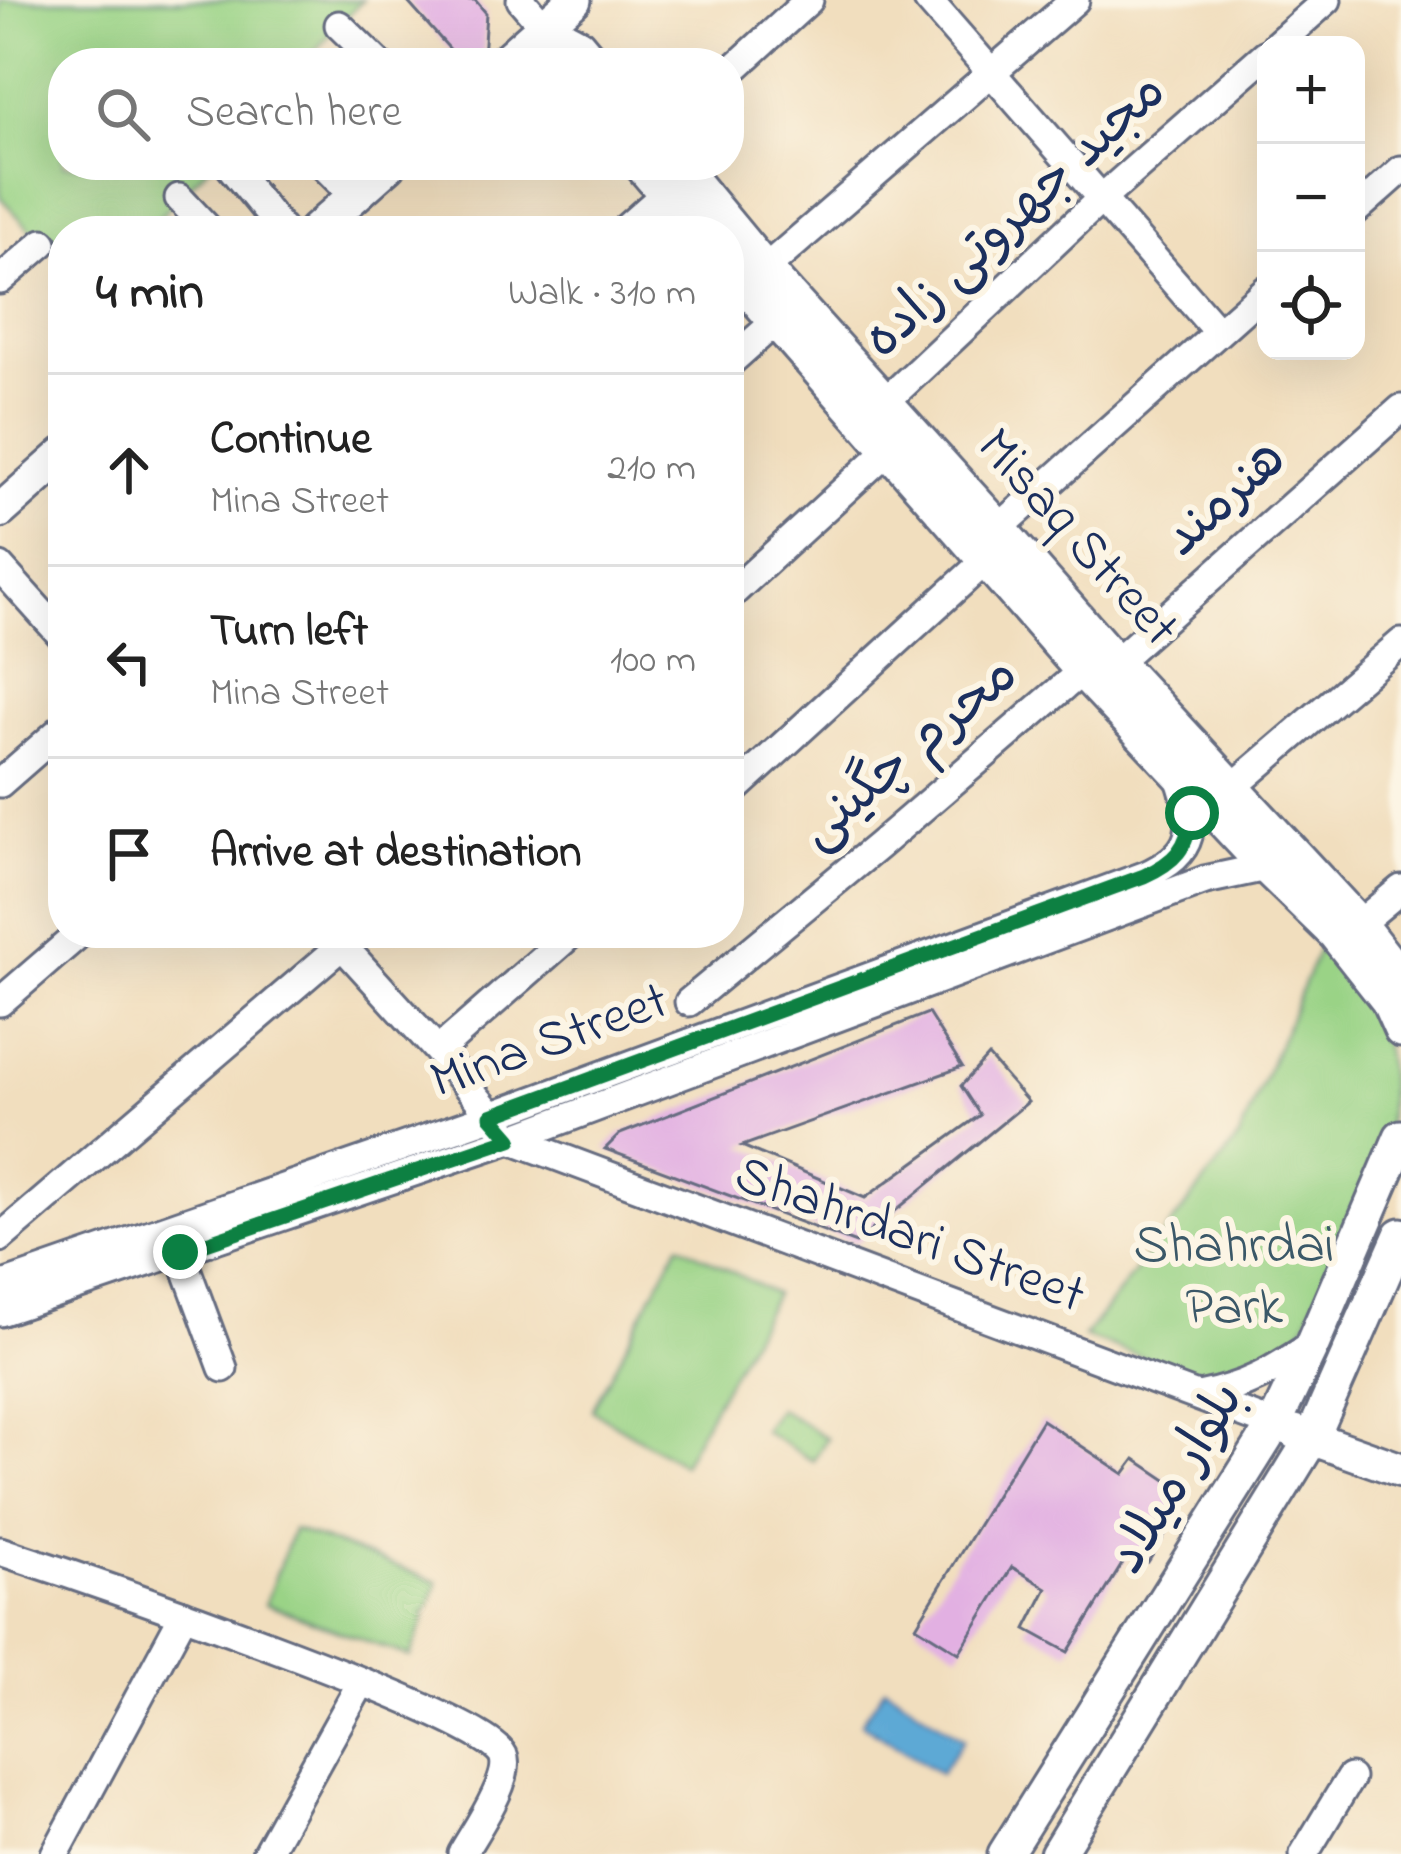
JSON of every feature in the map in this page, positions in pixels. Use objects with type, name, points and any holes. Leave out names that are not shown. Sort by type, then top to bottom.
[{"type":"main road","points":[[520,48],[574,0]]},
{"type":"main road","points":[[544,27],[551,48]]},
{"type":"main road","points":[[544,27],[580,48]]},
{"type":"main road","points":[[332,216],[372,180]]},
{"type":"main road","name":"Misaq Street","points":[[672,180],[690,216]]},
{"type":"main road","name":"Misaq Street","points":[[673,180],[710,216]]},
{"type":"main road","name":"Misaq Street","points":[[744,249],[1233,787],[1278,857],[1388,1001],[1401,1030]]},
{"type":"main road","name":"Misaq Street","points":[[744,286],[1082,671],[1178,772],[1359,924],[1401,978]]},
{"type":"main road","points":[[0,511],[48,468]]},
{"type":"main road","name":"بلوار میلاد","points":[[1005,1854],[1274,1425],[1401,1137]]},
{"type":"main road","name":"بلوار میلاد","points":[[1057,1854],[1312,1438],[1401,1235]]},
{"type":"main road","points":[[1274,1425],[1401,1470]]},
{"type":"street","points":[[521,0],[544,27]]},
{"type":"street","points":[[744,59],[809,0]]},
{"type":"street","points":[[928,0],[1218,332]]},
{"type":"street","points":[[765,269],[1075,0]]},
{"type":"street","points":[[1286,36],[1327,0]]},
{"type":"street","points":[[339,25],[363,48]]},
{"type":"street","name":"مجید جهروتی زاده","points":[[885,402],[1101,199],[1257,62]]},
{"type":"street","points":[[1365,202],[1400,173]]},
{"type":"street","points":[[242,180],[271,216]]},
{"type":"street","points":[[338,180],[354,196]]},
{"type":"street","points":[[637,216],[671,180]]},
{"type":"street","points":[[179,198],[196,216]]},
{"type":"street","points":[[0,280],[43,243]]},
{"type":"street","points":[[999,528],[1257,298]]},
{"type":"street","points":[[744,350],[775,322]]},
{"type":"street","name":"هنرمند","points":[[1116,662],[1401,409]]},
{"type":"street","points":[[744,582],[888,450]]},
{"type":"street","points":[[744,781],[985,561]]},
{"type":"street","points":[[0,568],[48,621]]},
{"type":"street","points":[[1233,787],[1401,643]]},
{"type":"street","name":"محرم چگینی","points":[[689,1002],[1082,671]]},
{"type":"street","points":[[0,783],[48,741]]},
{"type":"street","name":"Mina Street","points":[[0,1286],[491,1116],[1164,867],[1190,836],[1192,813],[1178,772]]},
{"type":"street","name":"Mina Street","points":[[0,1312],[511,1139],[1205,880],[1278,857]]},
{"type":"street","points":[[1359,924],[1401,889]]},
{"type":"street","points":[[0,1002],[63,948]]},
{"type":"street","points":[[0,1238],[330,948]]},
{"type":"street","points":[[352,948],[511,1139]]},
{"type":"street","points":[[438,1051],[555,948]]},
{"type":"street","name":"Shahrdari Street","points":[[511,1139],[1274,1425]]},
{"type":"street","points":[[180,1252],[223,1368]]},
{"type":"street","points":[[1199,1396],[1259,1378],[1312,1345]]},
{"type":"street","points":[[0,1551],[184,1614],[439,1714],[494,1742],[504,1757],[505,1777],[462,1854]]},
{"type":"street","points":[[55,1854],[184,1614]]},
{"type":"street","points":[[266,1854],[361,1683]]},
{"type":"street","points":[[1304,1854],[1350,1778]]},
{"type":"green space","points":[[0,0],[362,0],[318,48],[48,48],[48,180],[195,180],[161,216],[48,216],[48,246],[0,197]]},
{"type":"green space","name":"Shahrdai Park","points":[[1321,943],[1363,995],[1376,1020],[1386,1057],[1388,1116],[1384,1154],[1297,1342],[1257,1368],[1210,1380],[1084,1337],[1239,1138]]},
{"type":"green space","points":[[679,1244],[775,1294],[682,1464],[592,1410]]},
{"type":"green space","points":[[778,1408],[827,1438],[813,1461],[763,1431]]},
{"type":"green space","points":[[293,1529],[438,1582],[410,1657],[265,1604]]},
{"type":"water","points":[[885,1687],[964,1739],[940,1774],[861,1723]]},
{"type":"building","points":[[406,0],[475,0],[486,13],[484,48],[449,48]]},
{"type":"building","points":[[928,1013],[962,1067],[742,1146],[865,1198],[980,1115],[961,1086],[988,1056],[1028,1102],[856,1243],[605,1149],[620,1134]]},
{"type":"building","points":[[1042,1420],[1124,1474],[1135,1459],[1190,1496],[1148,1562],[1129,1553],[1068,1652],[1026,1629],[1047,1588],[1012,1567],[959,1653],[916,1626]]},
{"type":"route","points":[[180,1252],[511,1139],[491,1116],[1144,876],[1164,867],[1178,853],[1190,836],[1192,813]]}]
